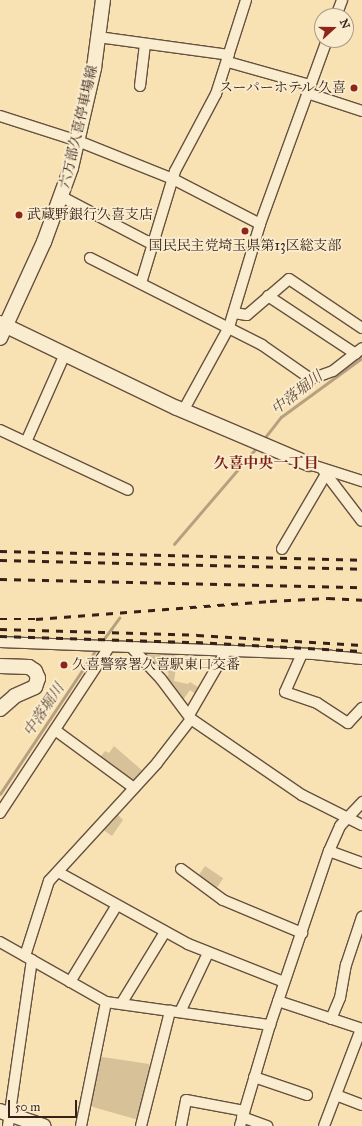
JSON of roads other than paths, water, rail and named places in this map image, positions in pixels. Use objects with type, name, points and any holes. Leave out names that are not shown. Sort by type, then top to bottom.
[{"type":"street","name":"六万部久喜停車場線","points":[[2,329],[62,197],[78,141],[104,0]]},
{"type":"street","points":[[141,283],[172,179],[216,94],[246,0]]},
{"type":"street","points":[[98,37],[228,58],[362,111]]},
{"type":"street","points":[[140,86],[144,44]]},
{"type":"street","points":[[183,411],[229,327],[260,224],[324,48]]},
{"type":"street","points":[[0,116],[78,141],[172,179],[260,224]]},
{"type":"street","points":[[62,197],[152,244]]},
{"type":"street","points":[[90,258],[229,327],[279,355],[311,379],[333,371],[359,351],[268,296]]},
{"type":"street","points":[[234,313],[247,315],[289,279],[362,328]]},
{"type":"street","points":[[2,329],[65,354],[183,411],[319,469],[334,470],[362,481]]},
{"type":"street","points":[[26,442],[65,354]]},
{"type":"street","points":[[0,430],[128,490]]},
{"type":"street","points":[[319,469],[362,522]]},
{"type":"street","points":[[282,549],[319,469]]},
{"type":"street","points":[[0,642],[362,659]]},
{"type":"street","points":[[0,813],[108,647]]},
{"type":"street","points":[[132,648],[161,679],[190,717],[302,795],[336,812],[345,819],[362,825]]},
{"type":"street","points":[[43,1126],[6,1117],[29,958],[49,881],[157,763],[190,717],[225,652]]},
{"type":"street","points":[[301,656],[285,692],[317,703],[348,723],[362,708]]},
{"type":"street","points":[[0,666],[29,667],[35,671],[38,678],[35,687],[15,696],[0,709]]},
{"type":"street","points":[[55,730],[134,788]]},
{"type":"street","points":[[242,1118],[284,982],[329,851],[345,819],[362,802]]},
{"type":"street","points":[[329,851],[362,864]]},
{"type":"street","points":[[181,869],[223,900],[302,933]]},
{"type":"street","points":[[58,872],[165,932],[208,953],[284,982]]},
{"type":"street","points":[[70,982],[117,905]]},
{"type":"street","points":[[330,1019],[340,998],[346,965],[362,917]]},
{"type":"street","points":[[121,1004],[165,932]]},
{"type":"street","points":[[0,942],[106,1002],[270,1025]]},
{"type":"street","points":[[141,1126],[175,1011],[208,953]]},
{"type":"street","points":[[81,1126],[106,1002]]},
{"type":"street","points":[[278,1002],[361,1029],[324,1126]]},
{"type":"street","points":[[254,1077],[307,1095]]},
{"type":"street","points":[[336,1094],[362,1105]]},
{"type":"street","points":[[181,1126],[186,1100],[267,1126]]},
{"type":"waterway","name":"中落堀川","points":[[263,440],[281,417],[362,358]]},
{"type":"waterway","name":"中落堀川","points":[[174,544],[257,447]]},
{"type":"waterway","name":"中落堀川","points":[[101,643],[119,618]]},
{"type":"waterway","name":"中落堀川","points":[[0,794],[97,648]]},
{"type":"railway","points":[[0,551],[362,560]]},
{"type":"railway","points":[[0,560],[362,569]]},
{"type":"railway","points":[[0,579],[362,587]]},
{"type":"railway","points":[[0,619],[36,619],[270,601],[328,598],[362,600]]},
{"type":"railway","points":[[0,629],[197,635],[362,645]]},
{"type":"railway","points":[[0,636],[196,642],[362,651]]},
{"type":"place","name":"スーパーホテル 久喜","points":[[354,88]]},
{"type":"place","name":"武蔵野銀行久喜支店","points":[[19,215]]},
{"type":"place","name":"国民民主党埼玉県第13区総支部","points":[[245,231]]},
{"type":"place","name":"久喜警察署久喜駅東口交番","points":[[64,665]]},
{"type":"district","name":"久喜中央一丁目","points":[[266,464]]}]
